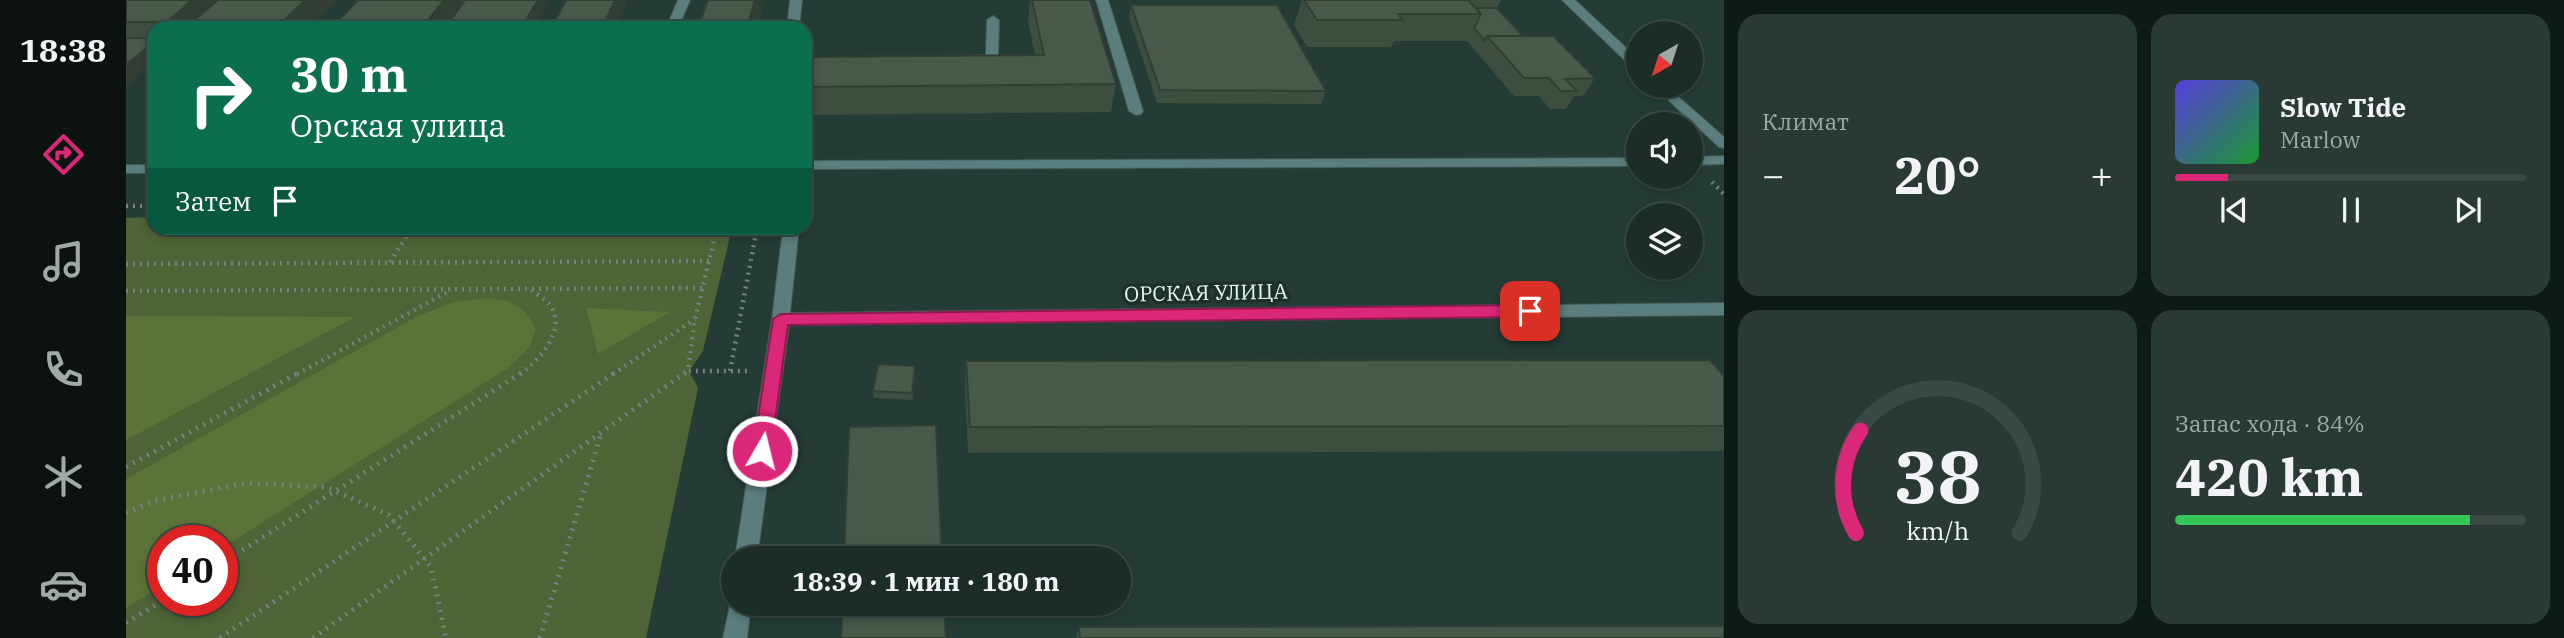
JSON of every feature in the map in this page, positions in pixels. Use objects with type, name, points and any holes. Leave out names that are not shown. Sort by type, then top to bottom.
[{"type":"street","points":[[675,21],[684,0]]},
{"type":"street","points":[[794,21],[796,0]]},
{"type":"street","points":[[1102,0],[1136,111]]},
{"type":"street","points":[[1568,0],[1626,55]]},
{"type":"street","points":[[953,60],[992,58],[993,20]]},
{"type":"street","points":[[1672,98],[1724,144]]},
{"type":"street","points":[[1703,161],[1724,160]]},
{"type":"street","points":[[812,165],[1626,162]]},
{"type":"street","points":[[126,169],[147,169]]},
{"type":"street","points":[[748,546],[781,319],[790,235]]},
{"type":"street","name":"ОРСКАЯ УЛИЦА","points":[[781,319],[1724,309]]},
{"type":"street","points":[[735,638],[738,616]]},
{"type":"path","points":[[126,206],[147,206]]},
{"type":"path","points":[[390,263],[408,235]]},
{"type":"path","points":[[688,371],[695,319],[715,235]]},
{"type":"path","points":[[730,371],[756,235]]},
{"type":"path","points":[[126,264],[709,261]]},
{"type":"path","points":[[126,291],[702,288]]},
{"type":"path","points":[[126,467],[452,289]]},
{"type":"path","points":[[238,553],[515,378],[537,361],[551,339],[556,320],[550,305],[531,289]]},
{"type":"path","points":[[220,638],[695,319]]},
{"type":"path","points":[[313,638],[688,371],[773,371]]},
{"type":"path","points":[[540,638],[601,434]]},
{"type":"path","points":[[126,513],[154,501],[246,483],[326,487],[389,515],[425,559],[431,567],[446,638]]},
{"type":"path","points":[[126,623],[147,610]]},
{"type":"green space","points":[[147,217],[147,235],[730,235],[703,351],[689,371],[698,388],[646,638],[126,638],[126,218]]},
{"type":"green space","points":[[484,298],[515,304],[536,328],[530,347],[508,368],[238,538],[238,525],[147,525],[147,595],[126,608],[126,479],[418,316],[451,303]]},
{"type":"green space","points":[[586,308],[670,312],[598,354]]},
{"type":"green space","points":[[126,316],[355,317],[126,440]]},
{"type":"building","points":[[126,0],[192,0],[168,21],[126,22]]},
{"type":"building","points":[[218,0],[305,0],[283,21],[193,21]]},
{"type":"building","points":[[358,0],[444,0],[428,20],[339,20]]},
{"type":"building","points":[[465,0],[538,0],[525,21],[450,21]]},
{"type":"building","points":[[566,0],[615,0],[605,21],[555,21]]},
{"type":"building","points":[[708,0],[755,0],[749,21],[700,21]]},
{"type":"building","points":[[1032,0],[1090,0],[1116,84],[812,87],[812,57],[1044,55]]},
{"type":"building","points":[[1304,0],[1468,0],[1481,14],[1398,14],[1403,20],[1317,20]]},
{"type":"building","points":[[1131,5],[1277,5],[1326,91],[1160,90]]},
{"type":"building","points":[[1476,8],[1497,8],[1523,36],[1487,36],[1485,41],[1474,28],[1481,14]]},
{"type":"building","points":[[1487,36],[1553,36],[1595,78],[1565,79],[1577,91],[1561,91],[1549,78],[1524,78]]},
{"type":"building","points":[[126,38],[147,38],[147,48],[126,65]]},
{"type":"building","points":[[1710,360],[1724,376],[1724,426],[970,427],[966,361]]},
{"type":"building","points":[[878,364],[915,366],[912,393],[873,391]]},
{"type":"building","points":[[936,425],[941,546],[844,546],[849,427]]},
{"type":"building","points":[[842,616],[945,616],[946,638],[841,638]]},
{"type":"building","points":[[1724,626],[1724,638],[1080,638],[1079,627]]},
{"type":"route","points":[[762,451],[781,319],[1530,311]]}]
